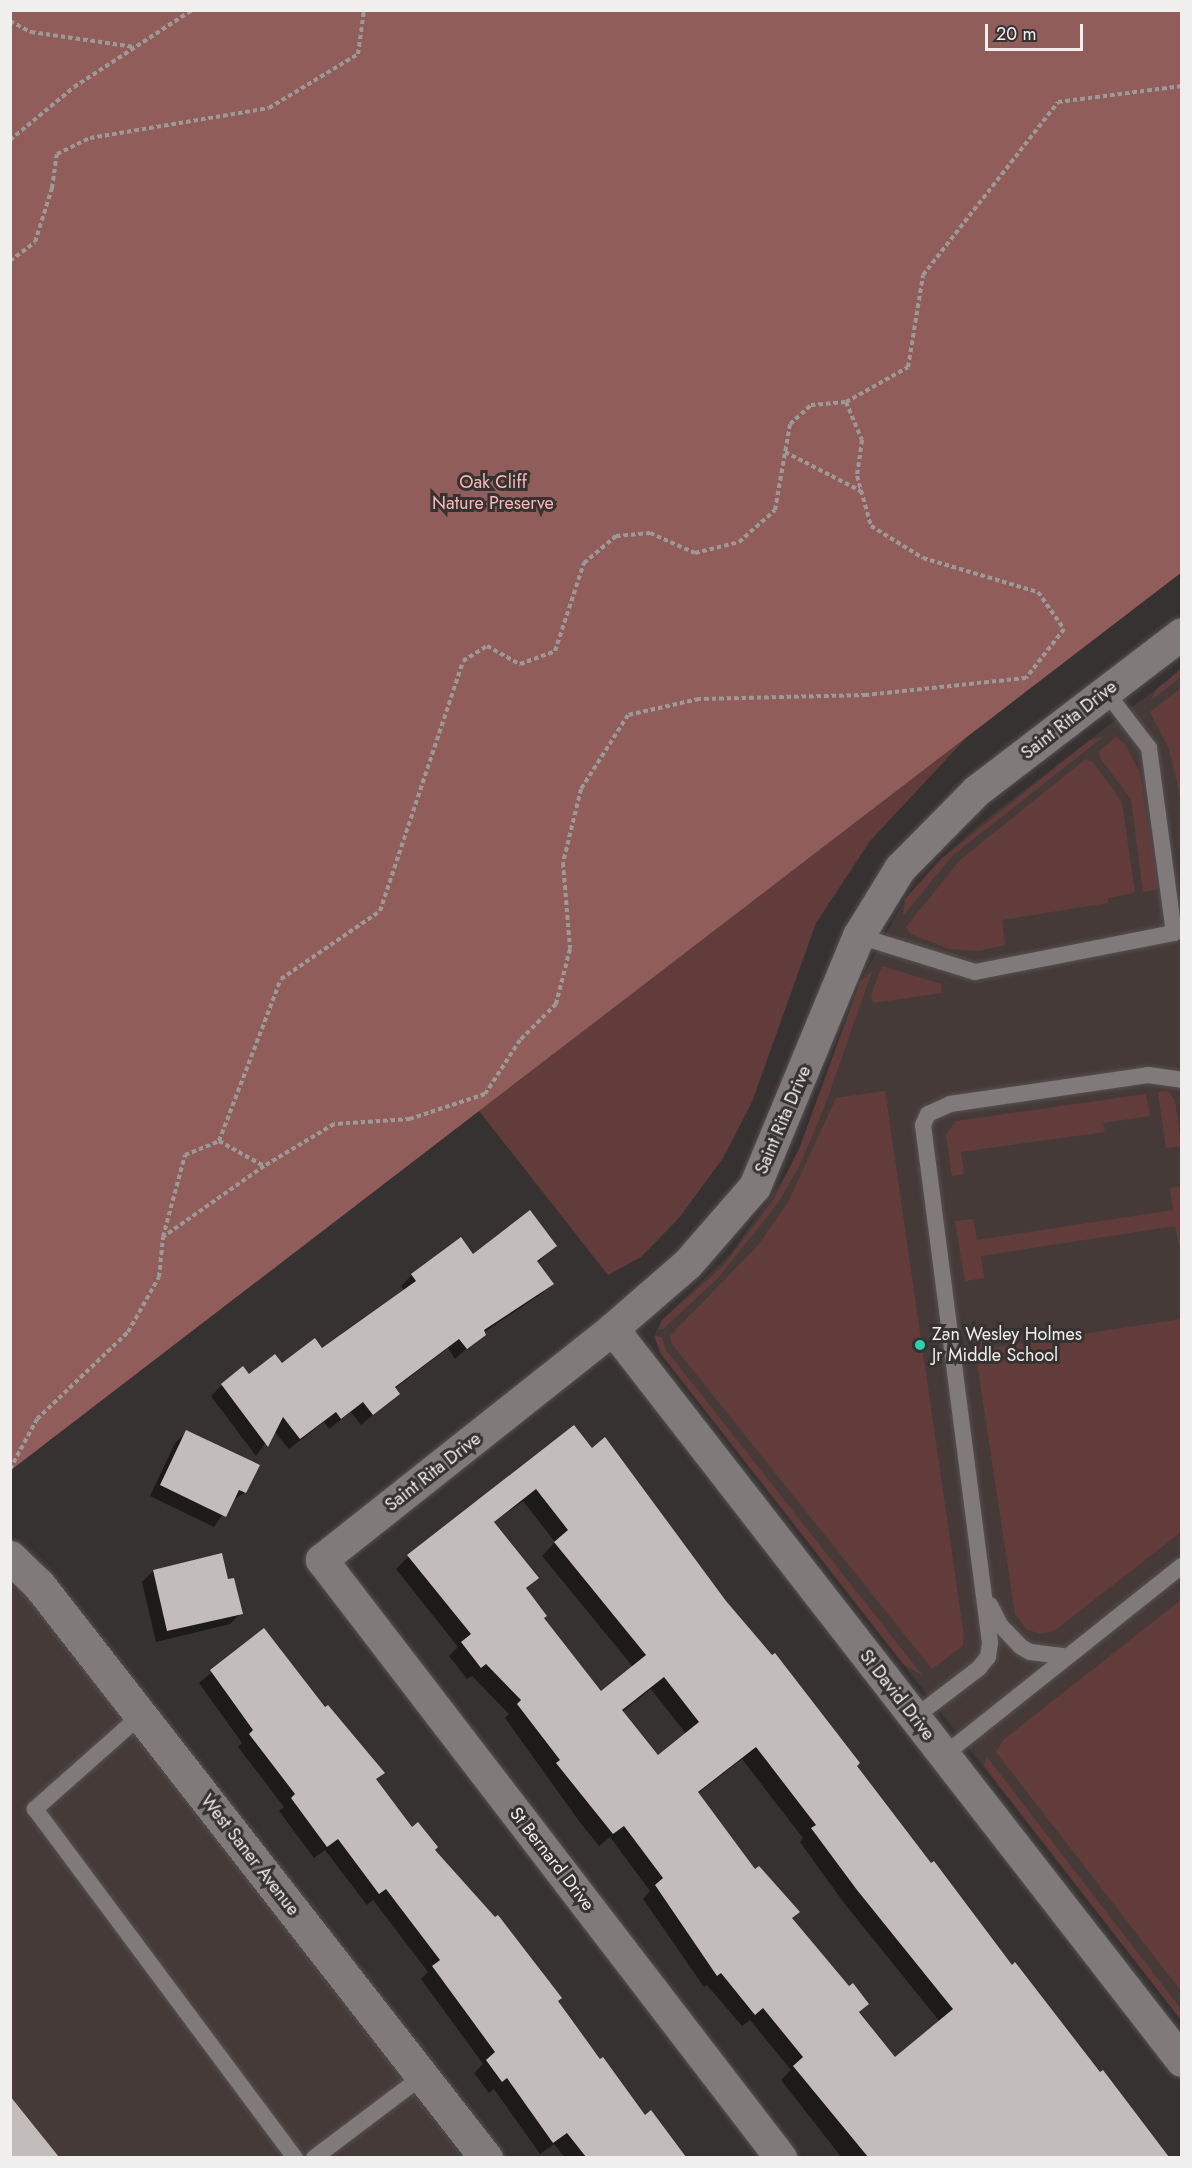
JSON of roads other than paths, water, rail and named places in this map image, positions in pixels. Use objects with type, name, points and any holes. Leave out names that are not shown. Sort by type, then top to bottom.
[{"type":"street","name":"Saint Rita Drive","points":[[322,1560],[613,1329],[688,1264],[754,1187],[859,936],[900,869],[977,791],[1182,634]]},
{"type":"street","name":"St David Drive","points":[[613,1329],[1182,2061]]},
{"type":"street","name":"West Saner Avenue","points":[[10,1557],[39,1585],[486,2157]]},
{"type":"street","name":"St Bernard Drive","points":[[322,1560],[781,2157]]},
{"type":"lane","points":[[859,936],[975,972],[1174,933],[1149,748],[1106,692]]},
{"type":"lane","points":[[915,1718],[988,1657],[986,1592],[923,1125],[928,1114],[950,1104],[1149,1075],[1182,1080]]},
{"type":"lane","points":[[944,1755],[1064,1656],[1182,1566]]},
{"type":"lane","points":[[986,1592],[1000,1624],[1021,1647],[1030,1652],[1064,1656]]},
{"type":"lane","points":[[141,1715],[35,1809],[295,2157]]},
{"type":"lane","points":[[314,2157],[423,2076]]},
{"type":"place","name":"Zan Wesley Holmes Jr Middle School","points":[[920,1345]]},
{"type":"park label","name":"Oak Cliff Nature Preserve","points":[[493,493]]}]
